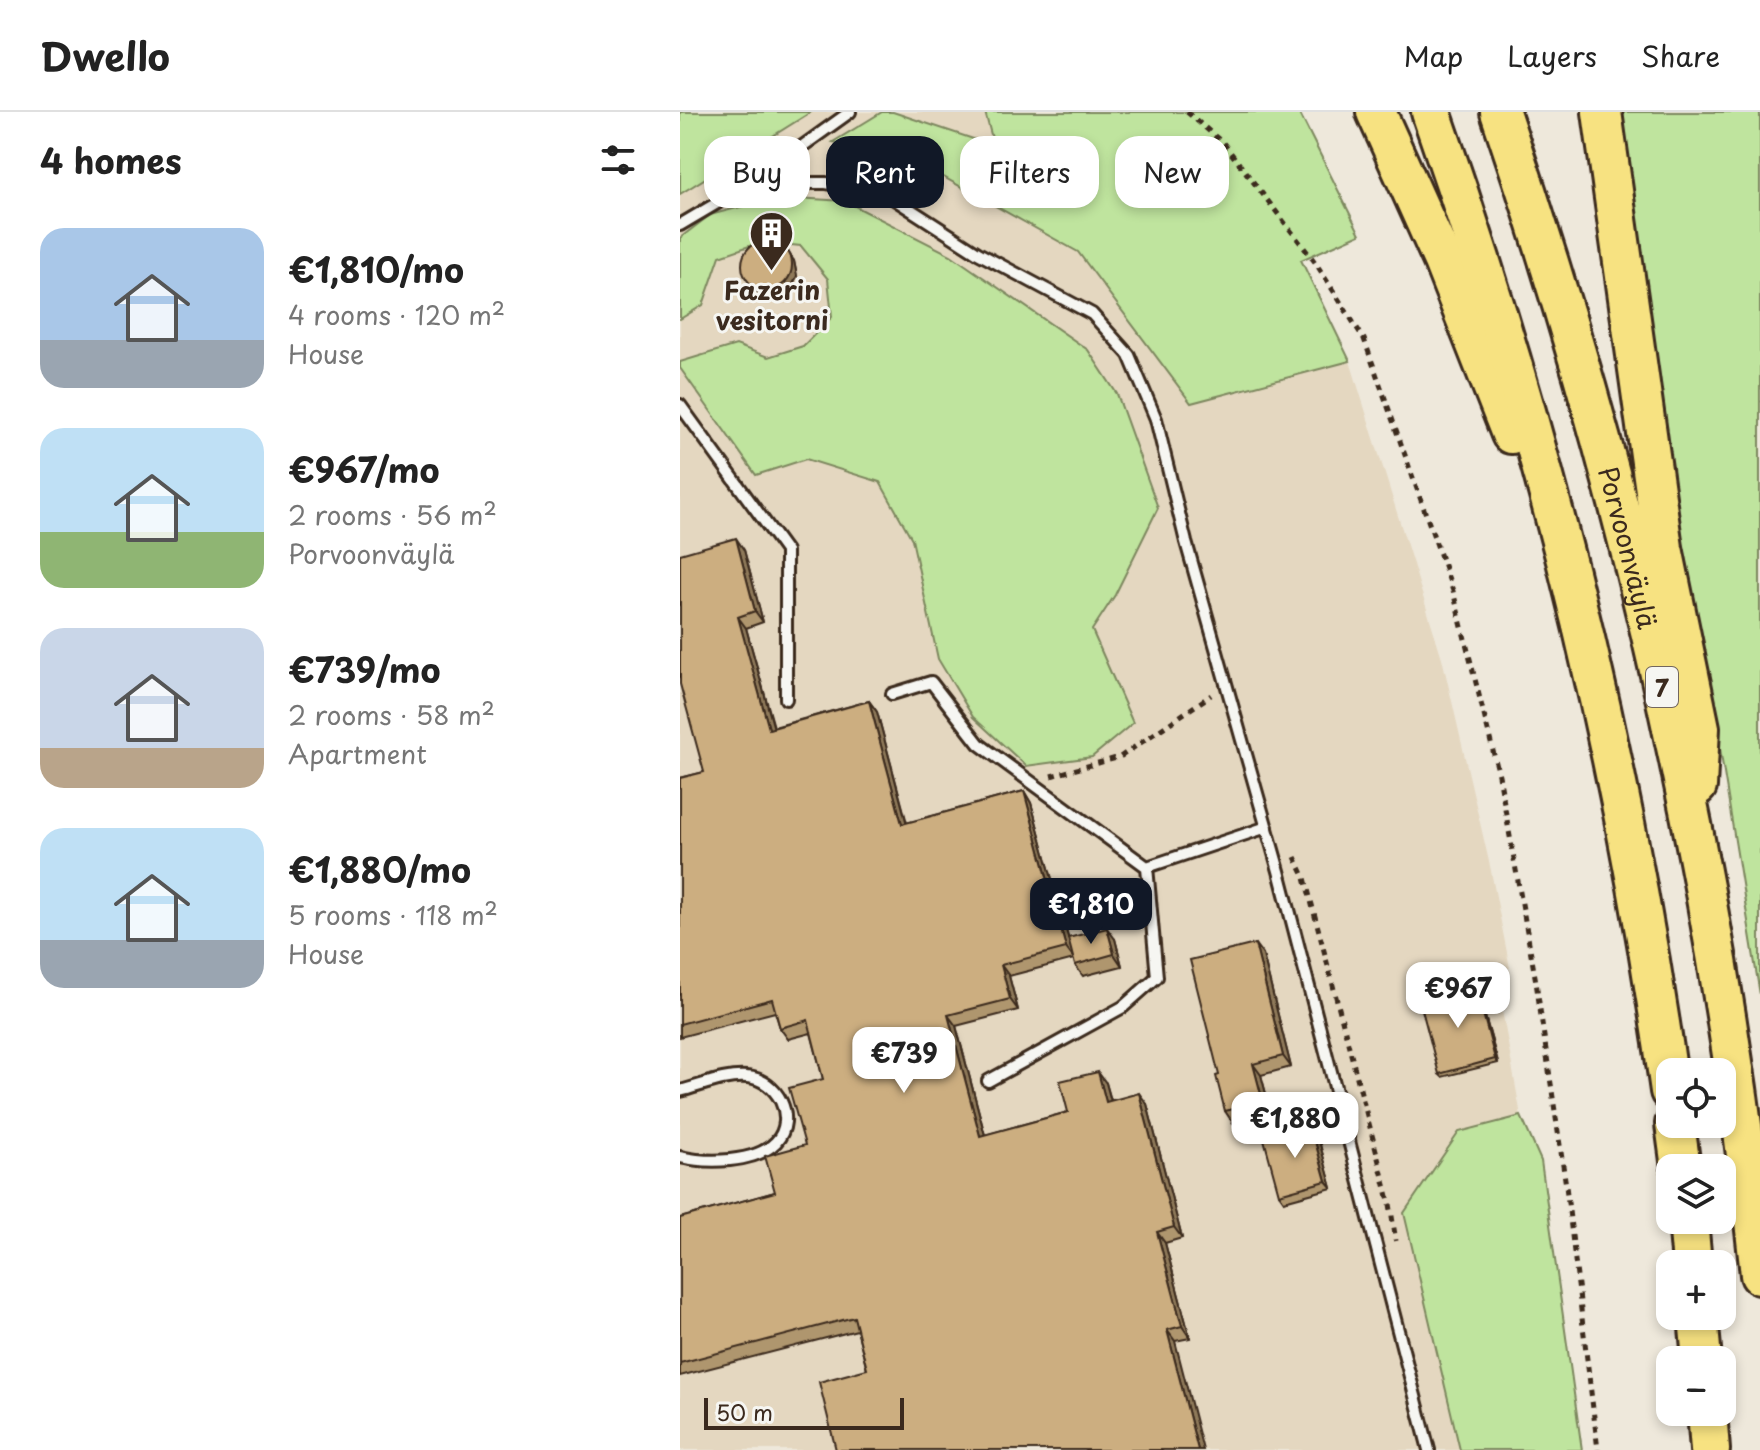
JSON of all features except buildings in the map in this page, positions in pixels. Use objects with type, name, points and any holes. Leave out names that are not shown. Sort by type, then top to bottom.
[{"type":"highway","points":[[1376,112],[1443,261],[1580,606]]},
{"type":"highway","points":[[1431,112],[1522,393],[1580,606],[1643,912],[1665,1058]]},
{"type":"highway","name":"Porvoonväylä","points":[[1500,112],[1574,343],[1638,574],[1694,836],[1724,997],[1760,1275]]},
{"type":"highway","points":[[1602,112],[1663,548],[1700,728],[1694,836]]},
{"type":"highway","points":[[1708,1426],[1710,1450]]},
{"type":"lane","points":[[810,141],[850,112]]},
{"type":"lane","points":[[810,183],[826,183],[888,195],[978,253],[1092,314],[1129,355],[1156,419],[1186,542],[1267,827],[1429,1450]]},
{"type":"lane","points":[[680,225],[709,208]]},
{"type":"lane","points":[[680,405],[786,551],[786,699]]},
{"type":"lane","points":[[892,694],[931,682],[979,744],[1147,867],[1157,977],[1123,1007],[988,1081]]},
{"type":"lane","points":[[1147,867],[1267,827]]},
{"type":"lane","points":[[680,1091],[726,1079],[747,1077],[762,1080],[775,1090],[785,1115],[776,1142],[764,1150],[714,1162],[680,1157]]},
{"type":"path","points":[[1187,112],[1224,144],[1315,262],[1364,339],[1453,591],[1499,775],[1536,982],[1566,1186],[1598,1450]]},
{"type":"shaded area","points":[[811,112],[1106,112],[1115,142],[1115,208],[1134,208],[1192,403],[1350,361],[1442,658],[1510,968],[1495,971],[1521,1116],[1459,1132],[1404,1213],[1460,1450],[680,1450],[680,194],[704,179],[704,208],[810,208],[810,136],[773,136]]},
{"type":"green space","points":[[680,112],[811,112],[773,136],[704,136],[704,179],[680,194]]},
{"type":"green space","points":[[882,112],[893,112],[964,136],[960,136],[960,186],[944,177],[944,136],[843,136]]},
{"type":"green space","points":[[985,112],[1299,112],[1360,234],[1301,260],[1350,361],[1191,403],[1078,252],[999,208],[1099,208],[1099,136],[991,136]]},
{"type":"green space","points":[[1617,112],[1760,112],[1760,995],[1706,662],[1670,475]]},
{"type":"green space","points":[[810,199],[826,200],[826,208],[859,208],[951,255],[1088,350],[1117,394],[1158,508],[1115,595],[1092,630],[1133,723],[1092,757],[1026,766],[973,717],[938,659],[912,539],[880,482],[806,459],[756,475],[680,368],[680,362],[736,345],[768,357],[803,346],[832,317],[828,279],[801,246],[761,242],[720,256],[703,305],[680,319],[680,238],[710,215],[737,208],[810,208]]},
{"type":"green space","points":[[1521,1116],[1541,1161],[1582,1450],[1460,1450],[1404,1213],[1459,1132]]},
{"type":"place","name":"Fazerin vesitorni","points":[[772,273]]}]
